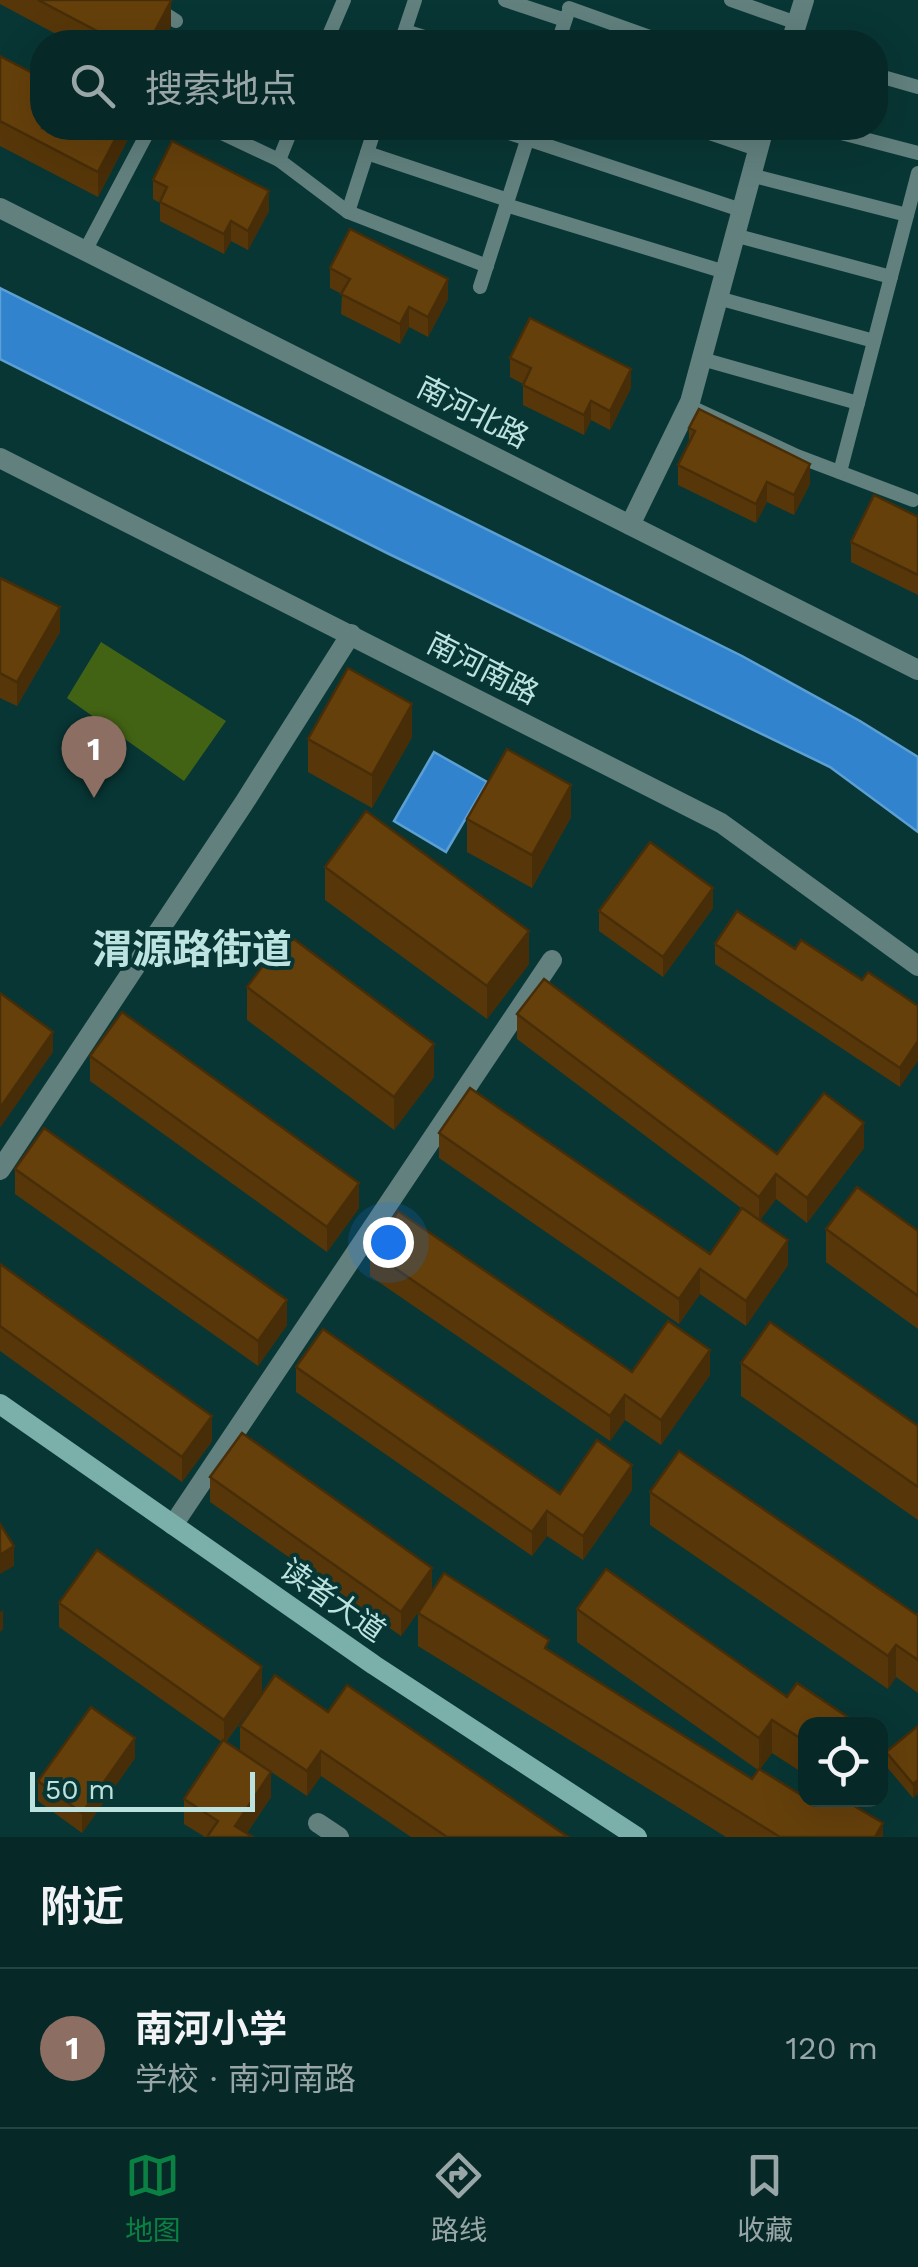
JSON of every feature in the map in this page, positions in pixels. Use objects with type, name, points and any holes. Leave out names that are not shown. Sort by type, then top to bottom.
[{"type":"main road","name":"读者大道","points":[[0,1404],[374,1665],[632,1835]]},
{"type":"street","points":[[795,30],[804,0]]},
{"type":"street","points":[[630,525],[689,406],[760,140]]},
{"type":"street","name":"南河北路","points":[[0,208],[918,670]]},
{"type":"street","name":"南河南路","points":[[0,458],[721,824],[918,966]]},
{"type":"street","points":[[0,1170],[244,804],[351,634]]},
{"type":"street","points":[[173,1525],[552,960]]},
{"type":"street","points":[[318,1823],[338,1837]]},
{"type":"lane","points":[[142,0],[176,21]]},
{"type":"lane","points":[[331,30],[344,0]]},
{"type":"lane","points":[[405,30],[415,0]]},
{"type":"lane","points":[[505,0],[569,9],[629,30]]},
{"type":"lane","points":[[732,0],[790,30]]},
{"type":"lane","points":[[888,79],[918,87]]},
{"type":"lane","points":[[85,251],[144,140]]},
{"type":"lane","points":[[236,140],[279,160],[348,212],[487,266]]},
{"type":"lane","points":[[279,160],[287,140]]},
{"type":"lane","points":[[348,212],[371,140]]},
{"type":"lane","points":[[480,287],[527,140]]},
{"type":"lane","points":[[548,140],[741,210]]},
{"type":"lane","points":[[733,140],[758,148]]},
{"type":"lane","points":[[868,140],[918,153]]},
{"type":"lane","points":[[367,153],[724,272]]},
{"type":"lane","points":[[840,472],[918,173]]},
{"type":"lane","points":[[750,175],[907,215]]},
{"type":"lane","points":[[734,235],[891,277]]},
{"type":"lane","points":[[718,298],[874,341]]},
{"type":"lane","points":[[702,359],[858,403]]},
{"type":"lane","points":[[689,406],[912,500]]},
{"type":"green space","points":[[101,642],[226,721],[184,781],[67,698]]},
{"type":"water","points":[[0,288],[742,656],[860,721],[918,757],[918,832],[830,767],[389,554],[0,359]]},
{"type":"water","points":[[434,752],[487,782],[446,852],[394,821]]},
{"type":"building","points":[[38,0],[171,1],[155,30],[95,30]]},
{"type":"building","points":[[0,56],[30,72],[30,137],[0,121]]},
{"type":"building","points":[[37,140],[115,140],[98,172]]},
{"type":"building","points":[[172,141],[269,191],[248,231],[231,221],[224,234],[160,202],[167,187],[153,180]]},
{"type":"building","points":[[350,229],[448,279],[428,317],[409,307],[400,324],[341,294],[350,279],[330,268]]},
{"type":"building","points":[[530,318],[631,369],[610,411],[591,401],[584,415],[523,385],[531,368],[510,358]]},
{"type":"building","points":[[699,409],[810,464],[794,495],[767,482],[756,504],[678,465],[695,431],[689,428]]},
{"type":"building","points":[[874,495],[918,517],[918,575],[851,542]]},
{"type":"building","points":[[0,578],[60,607],[17,682],[0,673]]},
{"type":"building","points":[[348,668],[412,704],[372,775],[308,739]]},
{"type":"building","points":[[507,749],[571,785],[532,855],[467,819]]},
{"type":"building","points":[[366,811],[529,931],[487,986],[325,867]]},
{"type":"building","points":[[650,842],[713,888],[663,957],[599,911]]},
{"type":"building","points":[[737,911],[795,949],[801,940],[862,980],[868,972],[918,1006],[918,1041],[900,1068],[715,944]]},
{"type":"building","points":[[287,934],[434,1044],[394,1097],[247,987]]},
{"type":"building","points":[[544,979],[777,1154],[824,1093],[864,1123],[807,1198],[776,1174],[759,1197],[517,1014]]},
{"type":"building","points":[[0,993],[53,1032],[0,1108]]},
{"type":"building","points":[[122,1012],[359,1183],[327,1227],[90,1056]]},
{"type":"building","points":[[470,1088],[710,1254],[742,1208],[788,1240],[746,1301],[700,1269],[679,1299],[439,1133]]},
{"type":"building","points":[[44,1128],[287,1300],[258,1341],[15,1169]]},
{"type":"building","points":[[857,1187],[918,1231],[918,1296],[826,1229]]},
{"type":"building","points":[[398,1211],[632,1372],[668,1321],[710,1350],[661,1420],[625,1395],[610,1416],[370,1251]]},
{"type":"building","points":[[0,1264],[212,1416],[182,1457],[0,1326]]},
{"type":"building","points":[[770,1322],[918,1426],[918,1487],[741,1363]]},
{"type":"building","points":[[323,1329],[560,1494],[597,1440],[632,1465],[583,1536],[547,1511],[532,1532],[296,1367]]},
{"type":"building","points":[[242,1433],[432,1568],[401,1612],[210,1477]]},
{"type":"building","points":[[679,1451],[918,1613],[918,1660],[896,1645],[888,1656],[650,1492]]},
{"type":"building","points":[[0,1524],[14,1546],[0,1555]]},
{"type":"building","points":[[97,1550],[262,1667],[224,1720],[59,1603]]},
{"type":"building","points":[[606,1569],[787,1697],[797,1683],[848,1717],[798,1717],[798,1737],[772,1720],[759,1738],[577,1609]]},
{"type":"building","points":[[444,1573],[549,1640],[545,1648],[752,1779],[759,1769],[798,1793],[798,1807],[856,1807],[883,1823],[875,1837],[780,1837],[418,1613]]},
{"type":"building","points":[[275,1675],[328,1712],[347,1685],[568,1837],[447,1837],[321,1751],[307,1771],[240,1726]]},
{"type":"building","points":[[91,1707],[135,1738],[82,1813],[38,1781]]},
{"type":"building","points":[[918,1726],[918,1780],[913,1784],[888,1750]]},
{"type":"building","points":[[223,1740],[271,1772],[235,1826],[253,1837],[207,1837],[218,1821],[184,1799]]},
{"type":"place","name":"南河小学","points":[[94,798]]},
{"type":"district","name":"渭源路街道","points":[[192,949]]}]
